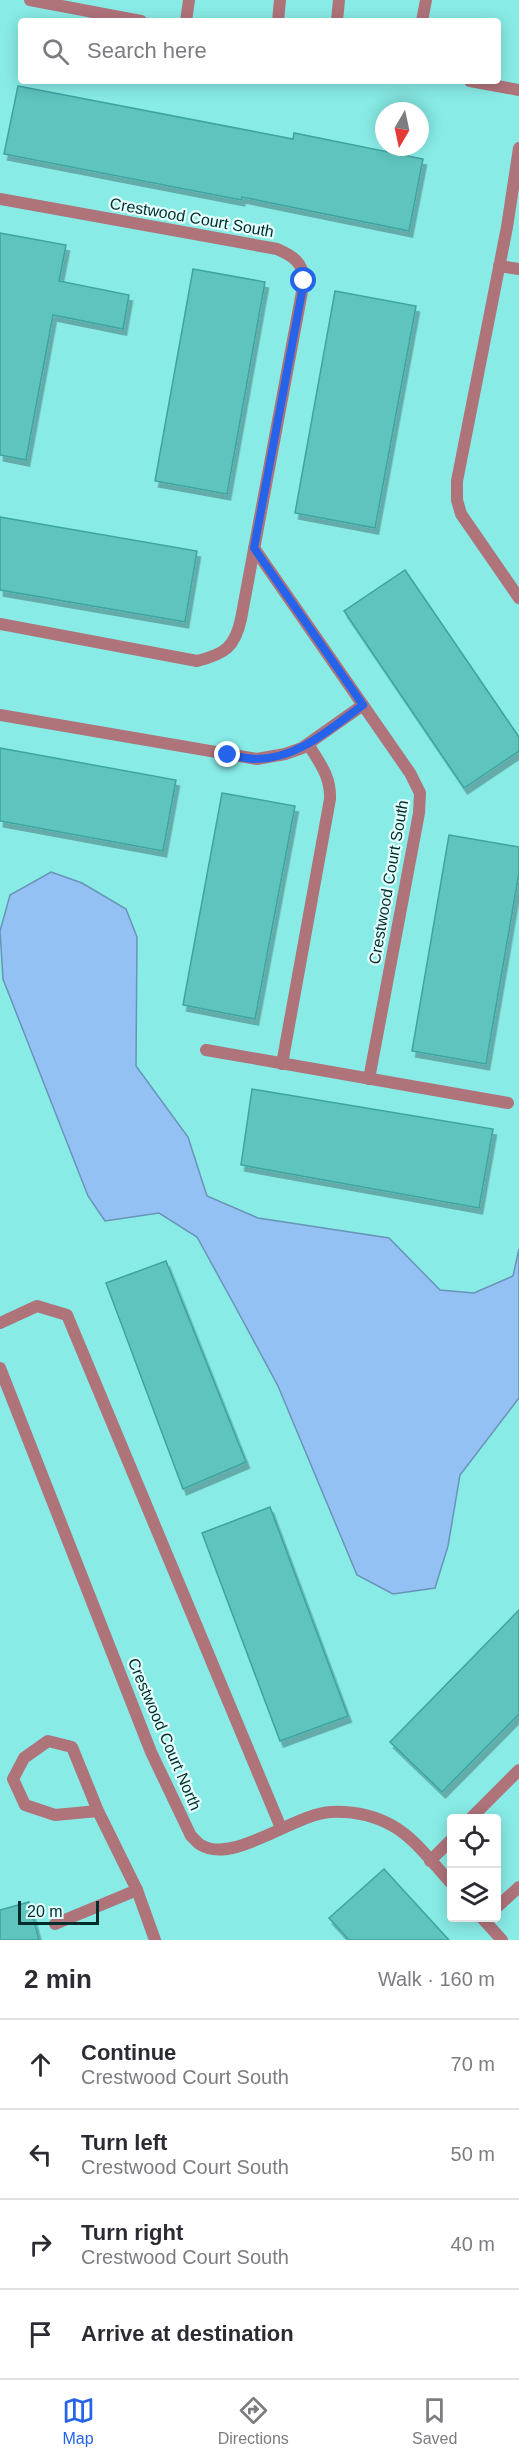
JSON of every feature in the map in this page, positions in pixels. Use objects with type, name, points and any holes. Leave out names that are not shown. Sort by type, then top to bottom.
[{"type":"street","points":[[30,0],[125,18]]},
{"type":"street","points":[[186,18],[189,0]]},
{"type":"street","points":[[278,18],[280,0]]},
{"type":"street","points":[[337,18],[339,0]]},
{"type":"street","points":[[423,18],[426,0]]},
{"type":"street","points":[[486,84],[519,90]]},
{"type":"street","points":[[519,148],[516,192],[499,266],[457,481],[457,500],[461,514],[519,598]]},
{"type":"street","name":"Crestwood Court South","points":[[0,199],[277,249],[299,261],[304,281],[238,636],[229,648],[216,656],[197,661],[0,624]]},
{"type":"street","points":[[499,266],[519,269]]},
{"type":"street","name":"Crestwood Court South","points":[[254,548],[414,778],[420,793],[369,1078]]},
{"type":"street","points":[[0,715],[256,759],[285,754],[308,744],[363,705]]},
{"type":"street","points":[[282,1064],[330,799],[331,785],[327,774],[308,744]]},
{"type":"street","points":[[206,1050],[508,1103]]},
{"type":"street","points":[[0,1323],[37,1306],[67,1316],[281,1828]]},
{"type":"street","name":"Crestwood Court North","points":[[0,1368],[151,1752],[191,1836],[202,1846],[231,1848],[330,1812],[356,1813],[395,1827],[411,1840],[447,1879]]},
{"type":"street","points":[[98,1811],[55,1815],[25,1805],[13,1779],[24,1758],[48,1741],[72,1747],[98,1811],[137,1890],[155,1940]]},
{"type":"street","points":[[475,1814],[519,1770]]},
{"type":"street","points":[[430,1861],[447,1844]]},
{"type":"street","points":[[501,1903],[519,1887]]},
{"type":"street","points":[[55,1924],[137,1890]]},
{"type":"street","points":[[487,1922],[502,1940]]},
{"type":"water","points":[[51,872],[82,883],[126,909],[137,937],[136,1066],[188,1137],[207,1196],[258,1218],[389,1238],[440,1290],[474,1293],[513,1276],[519,1249],[519,1398],[460,1475],[448,1546],[435,1588],[393,1594],[357,1575],[278,1386],[197,1237],[159,1213],[105,1221],[88,1196],[3,979],[0,931],[10,895]]},
{"type":"building","points":[[18,86],[293,139],[294,133],[375,149],[375,156],[408,156],[423,159],[409,231],[242,197],[241,200],[4,154]]},
{"type":"building","points":[[0,233],[66,245],[59,281],[129,295],[123,329],[53,315],[26,460],[0,455]]},
{"type":"building","points":[[193,269],[265,282],[227,494],[155,481]]},
{"type":"building","points":[[335,291],[416,306],[375,528],[295,513]]},
{"type":"building","points":[[0,517],[197,551],[185,622],[0,590]]},
{"type":"building","points":[[405,570],[519,737],[519,751],[464,788],[344,611]]},
{"type":"building","points":[[0,748],[176,780],[163,851],[0,821]]},
{"type":"building","points":[[222,793],[295,806],[255,1019],[183,1005]]},
{"type":"building","points":[[449,835],[519,847],[519,873],[486,1064],[412,1051]]},
{"type":"building","points":[[252,1089],[493,1129],[479,1208],[241,1165]]},
{"type":"building","points":[[166,1261],[246,1462],[183,1489],[106,1283]]},
{"type":"building","points":[[270,1507],[348,1716],[280,1741],[202,1533]]},
{"type":"building","points":[[519,1610],[519,1714],[442,1792],[390,1742]]},
{"type":"building","points":[[384,1869],[449,1940],[349,1940],[329,1918]]},
{"type":"building","points":[[29,1902],[39,1940],[0,1940],[0,1910]]},
{"type":"route","points":[[228,755],[256,759],[285,754],[302,748],[363,705],[254,548],[304,281]]}]
